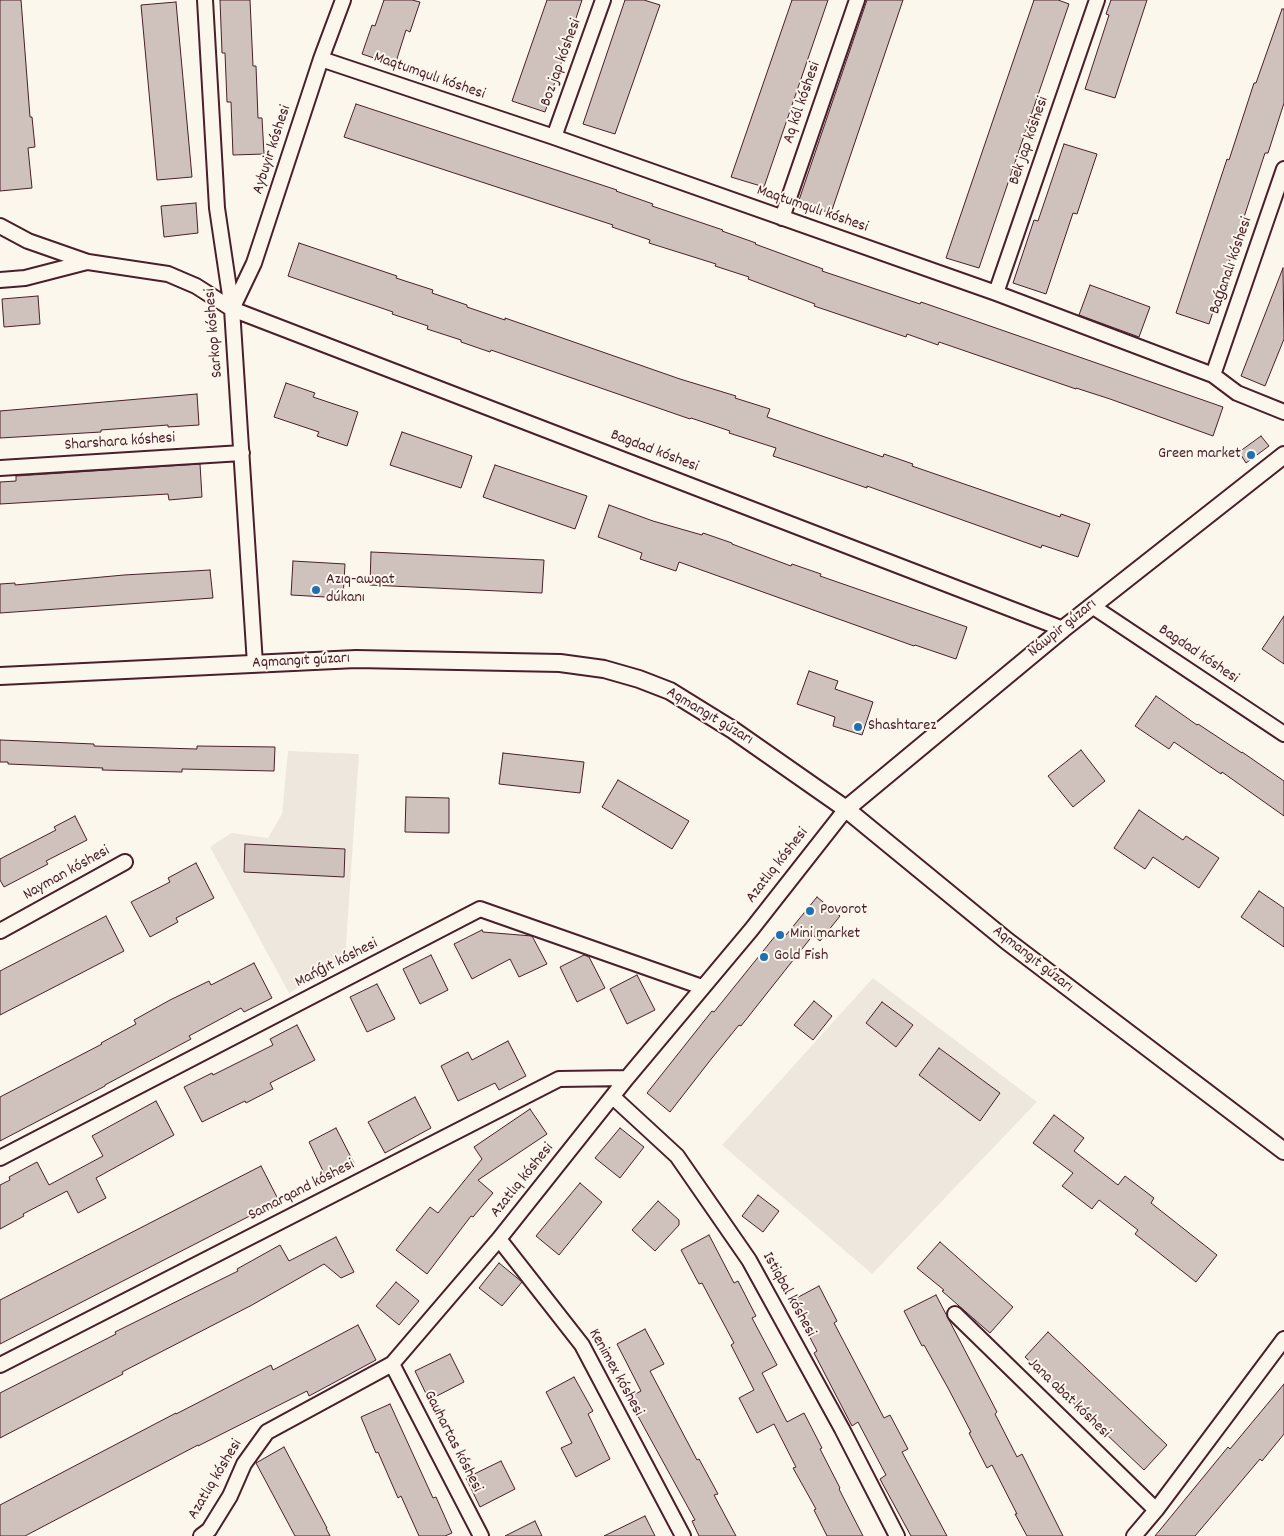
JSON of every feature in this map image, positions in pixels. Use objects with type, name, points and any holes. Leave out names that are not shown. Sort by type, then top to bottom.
[{"type":"street","name":"Sarkop kóshesi","points":[[205,0],[218,208],[232,309],[255,664]]},
{"type":"street","name":"Aybuyir kóshesi","points":[[232,309],[254,263],[321,59],[343,0]]},
{"type":"street","name":"Boz jap kóshesi","points":[[554,137],[603,0]]},
{"type":"street","name":"Aq kól kóshesi","points":[[782,218],[857,0]]},
{"type":"street","name":"Bek jap kóshesi","points":[[996,294],[1097,0]]},
{"type":"street","name":"Maqtumqulı kóshesi","points":[[321,59],[554,137],[996,294],[1212,375],[1237,393],[1284,412]]},
{"type":"street","name":"Baǵanalı kóshesi","points":[[1212,375],[1284,169]]},
{"type":"street","points":[[0,226],[28,241],[88,262]]},
{"type":"street","name":"Bagdad kóshesi","points":[[88,262],[168,274],[196,286],[232,309],[1063,628]]},
{"type":"street","points":[[0,280],[24,278],[88,262]]},
{"type":"street","name":"Sharshara kóshesi","points":[[0,468],[242,453]]},
{"type":"street","name":"Náwpir gúzarı","points":[[846,809],[1063,628],[1284,455]]},
{"type":"street","name":"Bagdad kóshesi","points":[[1092,606],[1284,734]]},
{"type":"street","name":"Aqmangıt gúzarı","points":[[0,676],[366,659],[560,664],[604,669],[639,679],[670,692],[733,730],[846,809],[1007,941],[1284,1151]]},
{"type":"street","name":"Azatlıq kóshesi","points":[[208,1534],[230,1496],[244,1464],[267,1432],[392,1364],[499,1239],[627,1078],[751,930],[846,809]]},
{"type":"street","name":"Nayman kóshesi","points":[[0,930],[125,862]]},
{"type":"street","name":"Mańǵıt kóshesi","points":[[0,1158],[480,909],[702,987]]},
{"type":"street","name":"Samarqand kóshesi","points":[[0,1365],[560,1079],[627,1078]]},
{"type":"street","name":"Istiqbal kóshesi","points":[[613,1097],[677,1156],[749,1260],[842,1428],[897,1536]]},
{"type":"street","name":"Kenimex kóshesi","points":[[499,1239],[582,1345],[683,1536]]},
{"type":"street","name":"Jana abat kóshesi","points":[[955,1314],[1156,1510]]},
{"type":"street","points":[[1134,1536],[1156,1510],[1284,1339]]},
{"type":"street","name":"Gauhartas kóshesi","points":[[392,1364],[481,1536]]},
{"type":"shaded area","points":[[288,751],[359,754],[345,959],[289,993],[210,847],[231,833],[268,838],[282,814]]},
{"type":"shaded area","points":[[873,978],[1037,1102],[872,1274],[722,1145]]},
{"type":"building","points":[[0,0],[21,0],[30,117],[32,117],[35,147],[28,148],[32,188],[0,191]]},
{"type":"building","points":[[220,0],[250,0],[253,66],[256,66],[258,118],[262,118],[264,154],[233,155],[231,102],[227,102],[225,53],[222,53]]},
{"type":"building","points":[[384,0],[412,0],[420,2],[410,32],[406,30],[395,65],[362,54],[372,25],[375,26]]},
{"type":"building","points":[[547,0],[582,0],[545,112],[512,101]]},
{"type":"building","points":[[625,0],[644,0],[660,5],[615,134],[583,124]]},
{"type":"building","points":[[792,0],[828,0],[764,187],[731,177]]},
{"type":"building","points":[[867,0],[903,0],[831,213],[798,203]]},
{"type":"building","points":[[1034,0],[1058,0],[1069,4],[979,268],[946,258]]},
{"type":"building","points":[[1111,0],[1147,0],[1115,98],[1085,89],[1109,15],[1106,14]]},
{"type":"building","points":[[176,2],[192,177],[157,180],[141,5]]},
{"type":"building","points":[[1282,9],[1284,9],[1284,103],[1268,153],[1265,153],[1209,324],[1176,313],[1227,159],[1229,160],[1254,83],[1256,83]]},
{"type":"building","points":[[356,104],[617,190],[653,204],[652,206],[723,230],[823,269],[822,271],[920,304],[921,302],[1223,407],[1213,436],[1110,399],[939,342],[938,345],[907,334],[906,337],[814,306],[815,304],[748,279],[749,277],[715,266],[716,264],[649,243],[650,240],[612,227],[613,225],[344,137]]},
{"type":"building","points":[[1064,144],[1097,154],[1077,214],[1073,213],[1046,294],[1013,283],[1034,220],[1038,221]]},
{"type":"building","points":[[196,203],[198,233],[164,237],[161,206]]},
{"type":"building","points":[[299,243],[397,276],[396,278],[433,290],[432,293],[467,305],[467,307],[736,396],[735,398],[770,409],[767,417],[883,457],[884,454],[913,464],[912,466],[1060,517],[1061,514],[1090,524],[1078,557],[1042,545],[1041,548],[867,486],[867,488],[773,456],[776,448],[491,350],[490,352],[461,342],[461,340],[427,329],[428,326],[392,314],[393,312],[288,276]]},
{"type":"building","points":[[1283,268],[1284,339],[1265,386],[1241,376]]},
{"type":"building","points":[[1090,285],[1150,307],[1139,337],[1079,315]]},
{"type":"building","points":[[38,296],[40,324],[4,327],[2,299]]},
{"type":"building","points":[[286,383],[315,393],[313,397],[358,412],[347,446],[317,436],[319,432],[274,417]]},
{"type":"building","points":[[197,394],[199,425],[168,427],[168,425],[101,430],[101,432],[0,438],[0,411]]},
{"type":"building","points":[[402,432],[472,456],[461,488],[390,465]]},
{"type":"building","points":[[1261,436],[1269,446],[1246,463],[1239,452]]},
{"type":"building","points":[[200,464],[202,497],[169,500],[168,494],[0,504],[0,482],[16,481],[16,476]]},
{"type":"building","points":[[495,465],[587,496],[575,529],[483,497]]},
{"type":"building","points":[[609,505],[653,521],[702,535],[703,533],[791,566],[792,564],[821,574],[820,576],[967,627],[956,659],[914,646],[679,562],[676,571],[640,559],[642,553],[598,537]]},
{"type":"building","points":[[371,552],[544,560],[542,593],[370,585]]},
{"type":"building","points":[[293,561],[345,564],[343,598],[291,595]]},
{"type":"building","points":[[210,570],[213,598],[0,613],[0,584],[15,583],[15,585],[124,575]]},
{"type":"building","points":[[1284,616],[1284,664],[1262,649]]},
{"type":"building","points":[[809,671],[838,681],[835,689],[873,702],[862,735],[833,726],[835,717],[797,704]]},
{"type":"building","points":[[1156,696],[1284,781],[1284,816],[1222,772],[1221,774],[1174,742],[1169,749],[1135,726]]},
{"type":"building","points":[[0,740],[94,744],[94,746],[197,749],[197,746],[275,747],[274,771],[182,769],[182,772],[102,770],[103,768],[8,764],[8,762],[0,762]]},
{"type":"building","points":[[1081,750],[1105,781],[1073,807],[1048,776]]},
{"type":"building","points":[[503,753],[584,762],[580,793],[499,784]]},
{"type":"building","points":[[618,780],[689,821],[672,849],[602,807]]},
{"type":"building","points":[[406,797],[449,798],[449,833],[405,832]]},
{"type":"building","points":[[1139,810],[1183,840],[1186,836],[1219,858],[1199,888],[1153,857],[1145,869],[1114,848]]},
{"type":"building","points":[[75,816],[87,840],[46,861],[48,864],[4,887],[0,880],[0,859],[56,830],[54,827]]},
{"type":"building","points":[[245,844],[345,849],[344,877],[244,872]]},
{"type":"building","points":[[196,863],[214,898],[176,918],[178,922],[150,937],[131,902],[170,882],[168,878]]},
{"type":"building","points":[[1259,891],[1284,908],[1284,947],[1241,917]]},
{"type":"building","points":[[817,897],[840,916],[820,941],[813,935],[670,1112],[647,1093],[780,930],[786,935]]},
{"type":"building","points":[[106,916],[124,951],[0,1015],[0,971]]},
{"type":"building","points":[[482,930],[483,932],[532,936],[547,964],[519,977],[510,959],[472,979],[454,944]]},
{"type":"building","points":[[431,955],[448,990],[420,1004],[403,969]]},
{"type":"building","points":[[584,955],[589,957],[605,988],[577,1002],[560,967]]},
{"type":"building","points":[[254,963],[272,998],[244,1012],[241,1008],[189,1036],[191,1039],[0,1141],[0,1097],[102,1044],[136,1024],[134,1020],[170,1000],[209,981],[211,985]]},
{"type":"building","points":[[637,975],[655,1010],[627,1024],[610,989]]},
{"type":"building","points":[[377,984],[395,1019],[367,1032],[350,997]]},
{"type":"building","points":[[814,1001],[832,1016],[813,1040],[794,1025]]},
{"type":"building","points":[[882,1002],[913,1025],[896,1047],[866,1023]]},
{"type":"building","points":[[297,1025],[315,1060],[270,1083],[273,1089],[202,1122],[184,1087],[212,1073],[213,1075],[273,1045],[270,1039]]},
{"type":"building","points":[[508,1041],[526,1076],[499,1090],[495,1083],[458,1101],[441,1066],[468,1052],[472,1060]]},
{"type":"building","points":[[939,1048],[1000,1093],[980,1121],[919,1075]]},
{"type":"building","points":[[415,1097],[431,1128],[385,1153],[368,1122]]},
{"type":"building","points":[[156,1101],[174,1135],[96,1178],[106,1198],[78,1213],[67,1191],[23,1214],[24,1216],[0,1229],[0,1185],[10,1180],[9,1177],[37,1162],[49,1185],[103,1156],[92,1136]]},
{"type":"building","points":[[530,1109],[547,1134],[478,1180],[493,1193],[473,1217],[471,1216],[427,1274],[396,1250],[430,1207],[438,1213],[482,1159],[474,1147]]},
{"type":"building","points":[[1054,1115],[1084,1138],[1074,1151],[1118,1185],[1125,1176],[1154,1198],[1151,1203],[1217,1255],[1196,1282],[1135,1234],[1138,1230],[1099,1200],[1092,1209],[1062,1186],[1073,1173],[1033,1143]]},
{"type":"building","points":[[336,1128],[354,1163],[326,1177],[309,1142]]},
{"type":"building","points":[[620,1128],[644,1147],[620,1178],[595,1158]]},
{"type":"building","points":[[261,1166],[279,1201],[0,1344],[0,1300]]},
{"type":"building","points":[[580,1183],[602,1202],[559,1255],[536,1236]]},
{"type":"building","points":[[758,1195],[779,1211],[763,1232],[742,1216]]},
{"type":"building","points":[[658,1201],[679,1220],[679,1225],[655,1251],[632,1230]]},
{"type":"building","points":[[709,1235],[734,1283],[738,1281],[756,1316],[752,1318],[777,1365],[762,1373],[787,1422],[804,1413],[863,1536],[827,1536],[814,1510],[816,1509],[793,1468],[796,1467],[774,1424],[757,1433],[739,1398],[754,1390],[731,1345],[734,1343],[702,1283],[699,1284],[681,1250]]},
{"type":"building","points":[[336,1237],[354,1272],[341,1278],[324,1264],[252,1305],[0,1438],[0,1393],[116,1334],[115,1332],[238,1271],[237,1269],[280,1245],[289,1261]]},
{"type":"building","points":[[940,1242],[1013,1307],[990,1333],[942,1291],[944,1290],[917,1268]]},
{"type":"building","points":[[499,1263],[522,1282],[502,1306],[479,1288]]},
{"type":"building","points":[[396,1282],[419,1301],[399,1325],[376,1306]]},
{"type":"building","points":[[819,1286],[837,1321],[834,1323],[884,1418],[890,1415],[908,1449],[902,1452],[947,1536],[911,1536],[880,1479],[886,1475],[858,1422],[852,1426],[814,1353],[817,1351],[791,1301]]},
{"type":"building","points":[[936,1295],[997,1412],[995,1414],[1017,1457],[1022,1454],[1063,1536],[1027,1536],[992,1465],[987,1468],[948,1388],[924,1345],[922,1346],[904,1311]]},
{"type":"building","points":[[358,1325],[376,1360],[309,1396],[307,1391],[198,1445],[25,1536],[0,1536],[0,1505],[271,1365],[273,1370]]},
{"type":"building","points":[[645,1329],[664,1364],[650,1371],[697,1460],[699,1459],[718,1494],[714,1495],[736,1536],[699,1536],[692,1521],[695,1520],[628,1398],[641,1391],[617,1344]]},
{"type":"building","points":[[1048,1332],[1167,1445],[1144,1470],[1025,1357]]},
{"type":"building","points":[[450,1354],[464,1382],[429,1400],[415,1371]]},
{"type":"building","points":[[574,1377],[593,1411],[588,1414],[610,1459],[576,1477],[561,1448],[572,1443],[546,1392]]},
{"type":"building","points":[[1284,1384],[1284,1434],[1262,1461],[1260,1459],[1195,1536],[1155,1536],[1228,1447],[1230,1449]]},
{"type":"building","points":[[390,1404],[433,1498],[436,1497],[452,1533],[445,1536],[419,1536],[401,1496],[398,1498],[378,1452],[376,1453],[361,1417]]},
{"type":"building","points":[[284,1447],[330,1536],[295,1536],[256,1463]]},
{"type":"building","points":[[501,1461],[515,1489],[480,1507],[466,1478]]},
{"type":"building","points":[[645,1516],[655,1536],[604,1536]]},
{"type":"building","points":[[535,1521],[542,1536],[505,1536]]},
{"type":"place","name":"Green market","points":[[1251,455]]},
{"type":"place","name":"Azıq-awqat dúkanı","points":[[316,590]]},
{"type":"place","name":"Shashtarez","points":[[858,727]]},
{"type":"place","name":"Povorot","points":[[810,911]]},
{"type":"place","name":"Mini market","points":[[780,935]]},
{"type":"place","name":"Gold Fish","points":[[764,957]]}]
